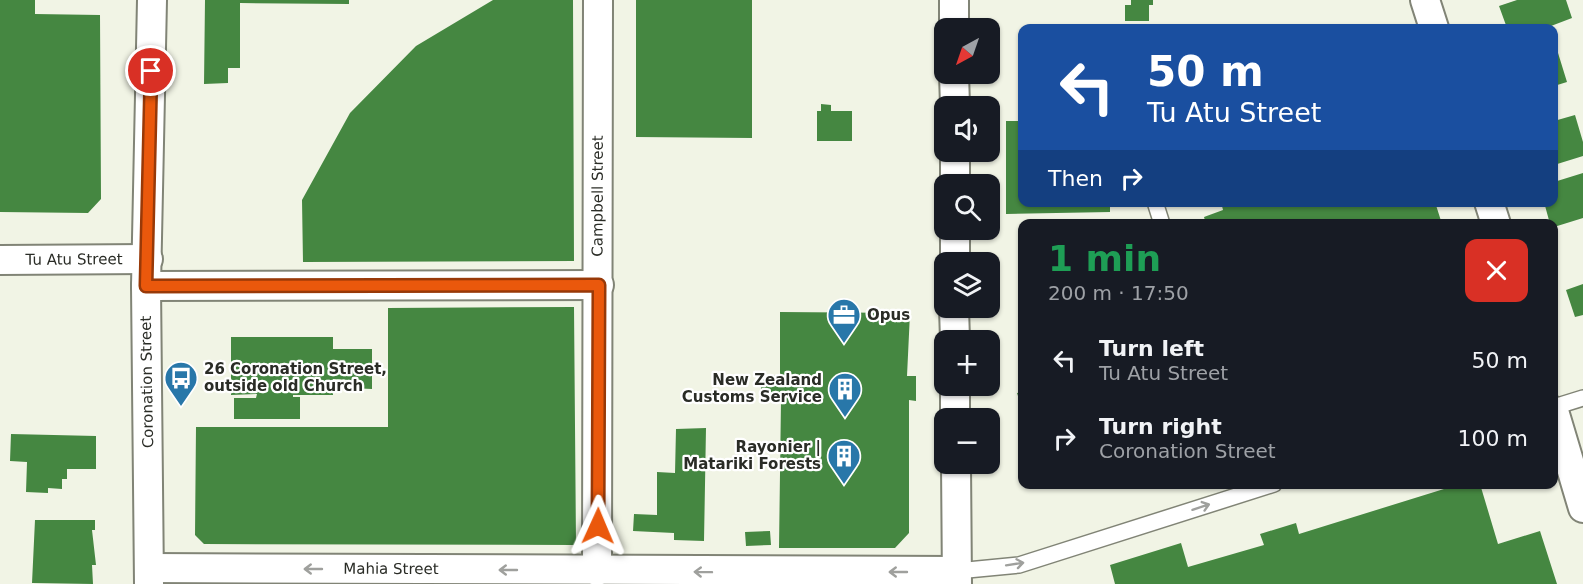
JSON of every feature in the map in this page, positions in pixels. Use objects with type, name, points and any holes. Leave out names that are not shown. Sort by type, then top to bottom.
[{"type":"street","name":"Coronation Street","points":[[149,576],[147,273],[152,0]]},
{"type":"street","name":"Campbell Street","points":[[597,571],[598,0]]},
{"type":"street","points":[[954,0],[954,18]]},
{"type":"street","points":[[1425,0],[1433,24]]},
{"type":"street","name":"Tu Atu Street","points":[[0,260],[147,273],[599,285]]},
{"type":"street","points":[[1558,424],[1583,508]]},
{"type":"street","points":[[956,474],[957,578]]},
{"type":"street","name":"Mahia Street","points":[[149,576],[597,571],[957,578]]},
{"type":"lane","points":[[1558,406],[1583,398]]},
{"type":"lane","points":[[957,578],[1019,565],[1256,489]]},
{"type":"building","points":[[0,0],[35,0],[35,14],[100,15],[101,199],[88,213],[0,212]]},
{"type":"building","points":[[205,0],[349,0],[349,4],[240,3],[240,68],[228,68],[228,83],[204,84]]},
{"type":"building","points":[[493,0],[573,0],[574,261],[303,262],[302,200],[350,113],[416,46]]},
{"type":"building","points":[[636,0],[752,0],[752,138],[636,137]]},
{"type":"building","points":[[1131,0],[1153,0],[1153,5],[1149,5],[1149,21],[1125,21],[1125,5],[1131,5]]},
{"type":"building","points":[[1517,0],[1566,0],[1572,18],[1556,24],[1506,24],[1499,6]]},
{"type":"building","points":[[1558,53],[1567,82],[1558,85]]},
{"type":"building","points":[[821,104],[831,105],[831,111],[852,111],[852,141],[817,141],[817,111],[821,111]]},
{"type":"building","points":[[1575,115],[1583,142],[1583,156],[1558,164],[1558,120]]},
{"type":"building","points":[[1006,121],[1018,121],[1018,207],[1110,207],[1110,212],[1006,214]]},
{"type":"building","points":[[1583,173],[1583,218],[1558,226],[1558,219],[1549,219],[1545,207],[1558,207],[1558,181]]},
{"type":"building","points":[[1222,207],[1437,207],[1440,219],[1205,219],[1204,217],[1223,210]]},
{"type":"building","points":[[1583,284],[1583,315],[1575,317],[1566,290]]},
{"type":"building","points":[[574,307],[576,545],[204,544],[195,535],[196,427],[388,427],[388,308]]},
{"type":"building","points":[[780,312],[910,313],[907,376],[916,376],[916,401],[909,400],[909,533],[895,548],[779,548],[781,400],[761,400],[761,375],[780,375]]},
{"type":"building","points":[[231,337],[333,337],[333,349],[372,349],[372,389],[350,388],[350,380],[333,379],[333,395],[293,395],[293,397],[300,397],[300,419],[234,419],[234,398],[256,398],[257,394],[231,395]]},
{"type":"building","points":[[706,428],[704,541],[674,540],[674,533],[633,531],[634,514],[657,515],[657,472],[675,473],[676,429]]},
{"type":"building","points":[[11,434],[96,436],[96,469],[67,469],[67,479],[62,479],[62,489],[48,488],[48,493],[26,492],[27,462],[10,461]]},
{"type":"building","points":[[1444,489],[1482,489],[1498,544],[1540,531],[1557,584],[1115,584],[1110,565],[1181,543],[1188,567],[1264,545],[1260,534],[1296,523],[1299,534]]},
{"type":"building","points":[[35,520],[95,520],[95,530],[92,530],[96,565],[92,565],[93,584],[32,583]]},
{"type":"building","points":[[770,531],[771,545],[746,546],[745,532]]},
{"type":"place","name":"Opus","points":[[844,344]]},
{"type":"place","name":"26 Coronation Street, outside old Church","points":[[181,407]]},
{"type":"place","name":"New Zealand Customs Service","points":[[845,418]]},
{"type":"place","name":"Rayonier | Matariki Forests","points":[[844,485]]},
{"type":"route","points":[[151,71],[146,286],[599,285],[598,526]]}]
